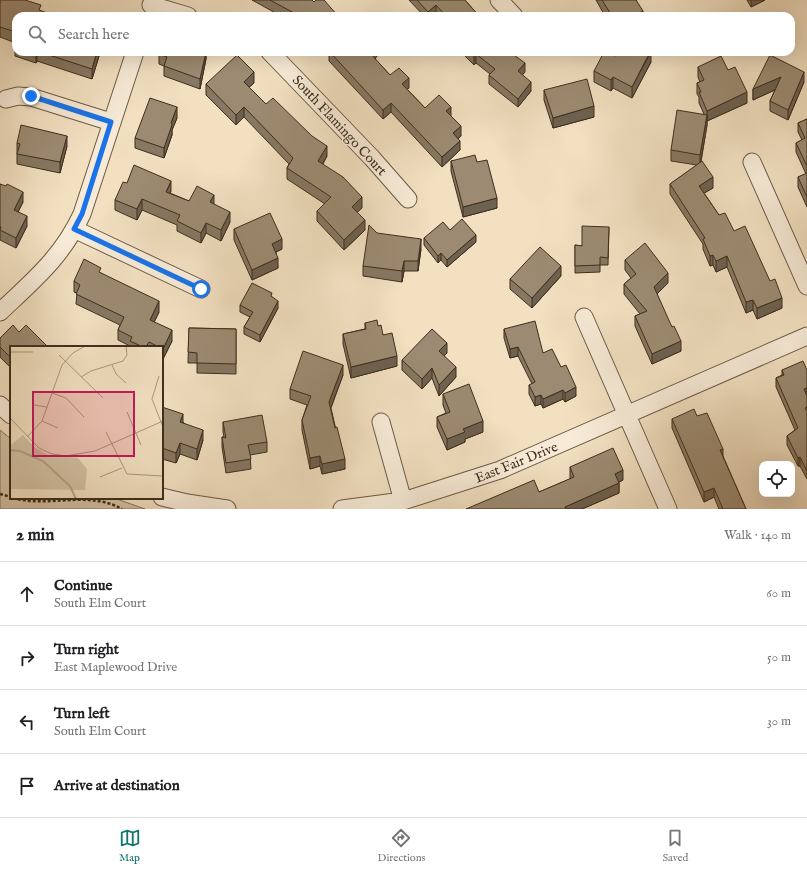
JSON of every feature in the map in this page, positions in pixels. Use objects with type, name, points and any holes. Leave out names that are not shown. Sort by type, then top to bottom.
[{"type":"street","points":[[499,0],[510,12]]},
{"type":"street","points":[[151,7],[172,12]]},
{"type":"street","points":[[0,312],[53,261],[74,229],[84,207],[134,56]]},
{"type":"street","name":"South Flamingo Court","points":[[274,56],[372,158],[408,200]]},
{"type":"street","points":[[6,99],[18,96],[31,96],[111,122]]},
{"type":"street","points":[[752,162],[807,286]]},
{"type":"street","points":[[74,229],[201,289]]},
{"type":"street","points":[[584,317],[626,416],[668,509]]},
{"type":"street","name":"East Fair Drive","points":[[342,509],[403,501],[500,470],[807,336]]},
{"type":"street","points":[[0,405],[10,414]]},
{"type":"street","points":[[381,422],[403,501]]},
{"type":"street","points":[[163,496],[187,503],[227,509]]},
{"type":"path","points":[[0,494],[10,497]]},
{"type":"path","points":[[16,499],[26,502],[94,500],[110,502],[122,509]]},
{"type":"shaded area","points":[[0,430],[10,438],[10,499],[117,499],[145,509],[0,509]]},
{"type":"building","points":[[1,0],[25,0],[41,5],[39,10],[44,12],[12,12],[12,31],[0,27]]},
{"type":"building","points":[[270,0],[312,0],[314,2],[316,0],[324,0],[334,12],[292,12]]},
{"type":"building","points":[[417,0],[465,0],[476,12],[442,12],[436,5],[428,12]]},
{"type":"building","points":[[602,0],[636,0],[643,11],[641,12],[610,12]]},
{"type":"building","points":[[52,56],[96,56],[92,69]]},
{"type":"building","points":[[164,56],[205,56],[200,79],[164,66],[167,57]]},
{"type":"building","points":[[236,56],[238,56],[254,72],[244,82],[266,104],[273,98],[312,136],[327,146],[318,161],[343,177],[362,197],[352,207],[365,220],[344,240],[317,211],[331,197],[287,168],[293,158],[244,107],[236,115],[206,84]]},
{"type":"building","points":[[334,56],[373,56],[390,75],[399,68],[409,78],[402,84],[425,108],[439,95],[451,107],[446,111],[461,126],[453,133],[460,141],[442,157],[391,103],[383,110]]},
{"type":"building","points":[[479,56],[515,56],[525,63],[518,71],[531,82],[518,99],[489,75],[495,69]]},
{"type":"building","points":[[602,56],[648,56],[632,87],[613,77],[611,80],[594,71]]},
{"type":"building","points":[[721,56],[728,70],[735,67],[747,92],[707,111],[697,83],[704,80],[698,67]]},
{"type":"building","points":[[770,56],[804,72],[788,110],[770,101],[781,77],[753,89]]},
{"type":"building","points":[[587,79],[594,106],[553,118],[544,90]]},
{"type":"building","points":[[150,98],[177,107],[164,148],[135,138]]},
{"type":"building","points":[[677,110],[707,115],[700,155],[671,150]]},
{"type":"building","points":[[807,119],[807,166],[796,143],[805,138],[798,123]]},
{"type":"building","points":[[21,125],[67,136],[60,162],[17,154],[20,144],[17,143]]},
{"type":"building","points":[[475,155],[477,162],[487,160],[497,198],[463,207],[451,161]]},
{"type":"building","points":[[702,161],[713,177],[699,186],[719,215],[725,213],[734,231],[745,226],[770,281],[775,279],[782,298],[757,308],[753,300],[746,302],[727,256],[716,261],[713,255],[710,256],[703,239],[705,238],[670,184]]},
{"type":"building","points":[[134,165],[171,181],[166,192],[189,201],[197,186],[214,195],[210,202],[230,212],[221,230],[206,223],[201,233],[177,221],[180,215],[142,199],[137,209],[115,200],[123,182],[127,183]]},
{"type":"building","points":[[807,173],[807,197],[798,177]]},
{"type":"building","points":[[0,184],[6,186],[7,184],[23,192],[14,210],[27,216],[16,238],[0,230]]},
{"type":"building","points":[[270,213],[282,239],[272,244],[278,258],[252,270],[234,229]]},
{"type":"building","points":[[462,219],[476,235],[447,260],[441,253],[438,256],[424,238],[443,222],[450,230]]},
{"type":"building","points":[[369,225],[377,233],[421,239],[418,261],[404,261],[402,271],[363,266]]},
{"type":"building","points":[[582,226],[609,227],[608,258],[600,257],[600,265],[575,266],[575,245],[582,246]]},
{"type":"building","points":[[645,243],[668,273],[654,287],[672,327],[674,326],[681,341],[652,354],[635,316],[647,311],[624,284],[636,274],[625,260]]},
{"type":"building","points":[[540,247],[561,266],[532,298],[510,279]]},
{"type":"building","points":[[84,259],[101,268],[99,272],[159,301],[150,320],[172,330],[163,349],[163,346],[157,346],[149,342],[147,346],[141,346],[130,341],[132,337],[118,330],[124,317],[76,294],[80,285],[74,281]]},
{"type":"building","points":[[252,283],[272,293],[271,296],[278,301],[260,335],[244,327],[253,312],[240,305]]},
{"type":"building","points":[[377,320],[378,326],[381,325],[383,335],[392,333],[397,356],[351,367],[343,334],[366,329],[365,323]]},
{"type":"building","points":[[535,321],[543,353],[552,349],[561,367],[566,365],[576,387],[565,393],[563,390],[543,399],[541,395],[535,397],[529,385],[535,382],[518,347],[510,349],[504,329]]},
{"type":"building","points":[[13,325],[19,332],[26,325],[47,346],[10,346],[10,357],[0,347],[0,338]]},
{"type":"building","points":[[189,328],[236,329],[236,364],[197,363],[197,353],[188,352]]},
{"type":"building","points":[[432,329],[447,343],[439,351],[456,367],[439,385],[432,368],[422,379],[402,360]]},
{"type":"building","points":[[303,351],[343,365],[329,402],[335,428],[337,427],[345,459],[322,464],[320,456],[310,458],[302,420],[311,396],[290,389]]},
{"type":"building","points":[[803,361],[807,370],[807,388],[804,389],[807,396],[807,407],[805,408],[807,411],[807,471],[800,457],[798,458],[787,436],[798,428],[776,378],[784,375],[782,370]]},
{"type":"building","points":[[469,384],[483,421],[463,429],[465,432],[447,439],[437,417],[450,412],[443,394]]},
{"type":"building","points":[[163,407],[183,414],[180,422],[203,430],[197,449],[180,443],[176,453],[163,448]]},
{"type":"building","points":[[694,409],[697,416],[707,413],[723,449],[720,450],[746,509],[723,509],[714,488],[704,492],[672,419]]},
{"type":"building","points":[[262,415],[267,442],[248,445],[251,459],[226,463],[222,437],[226,438],[223,422]]},
{"type":"building","points":[[613,448],[623,470],[615,474],[619,483],[565,507],[566,509],[466,509],[534,480],[539,492],[574,477],[570,467]]},
{"type":"route","points":[[31,96],[111,122],[82,214],[74,229],[201,289]]}]
